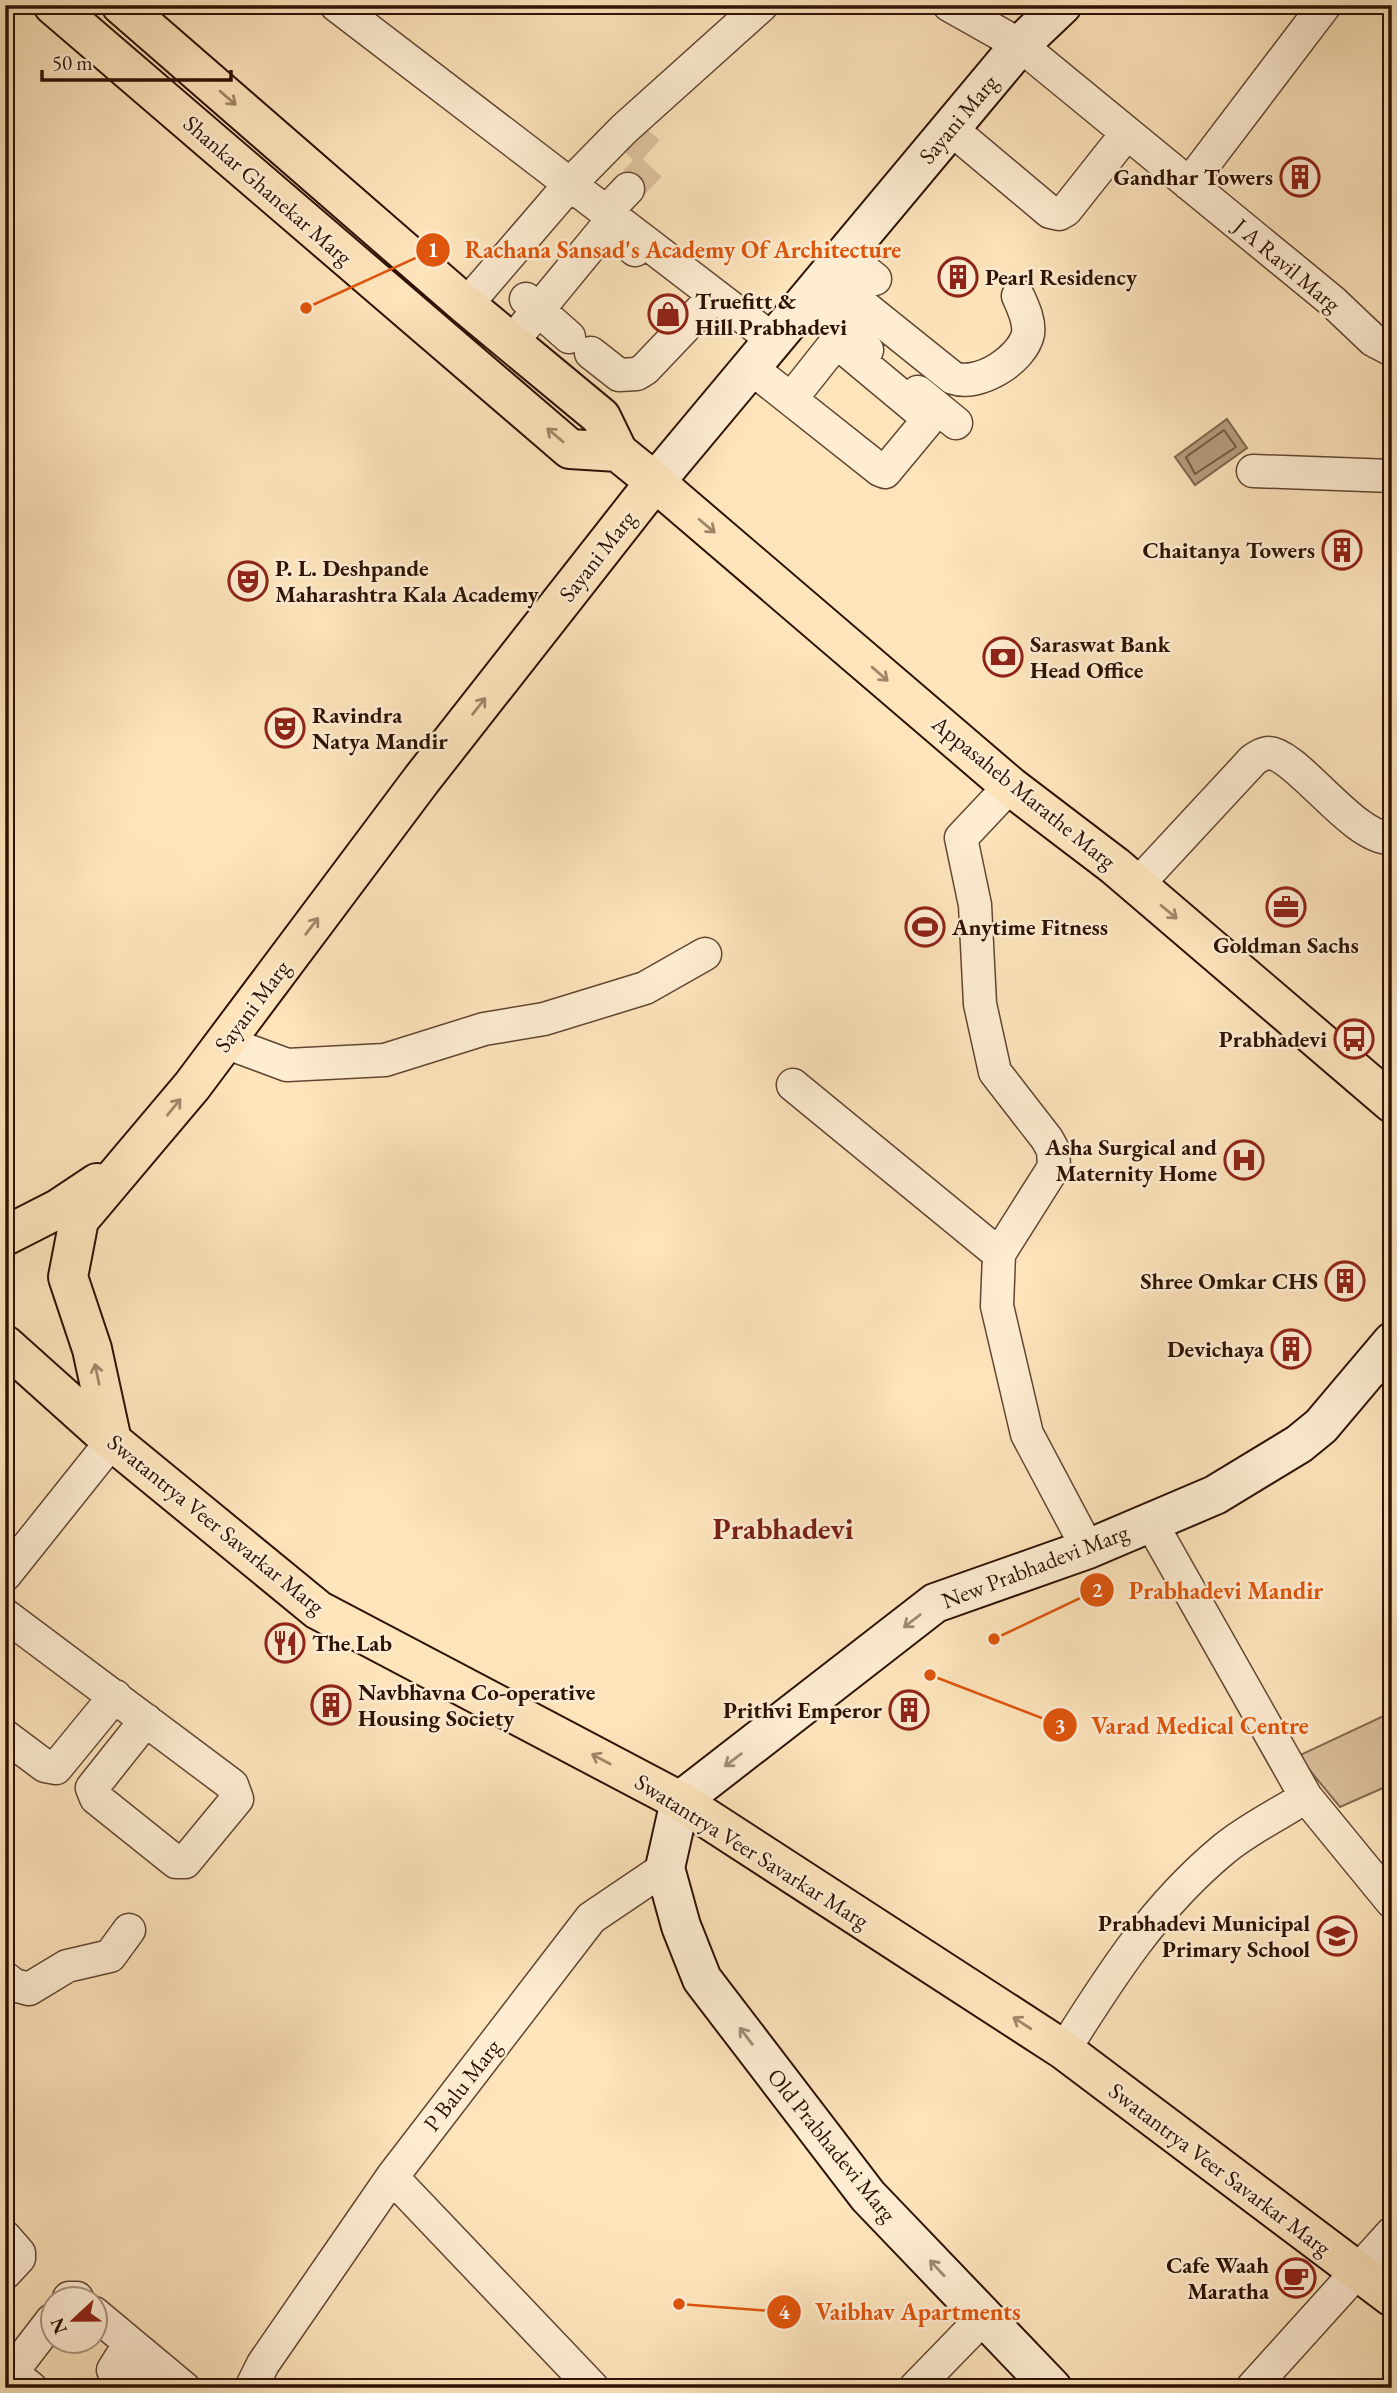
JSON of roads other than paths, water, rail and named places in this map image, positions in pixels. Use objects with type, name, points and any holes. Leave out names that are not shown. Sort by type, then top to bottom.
[{"type":"main road","name":"Shankar Ghanekar Marg","points":[[53,5],[570,449],[618,452]]},
{"type":"main road","points":[[121,5],[466,305],[601,417],[618,452],[655,482]]},
{"type":"main road","name":"Appasaheb Marathe Marg","points":[[655,482],[1010,786],[1137,885],[1392,1103]]},
{"type":"main road","name":"Sayani Marg","points":[[112,1441],[92,1349],[68,1277],[79,1220],[131,1160],[225,1042],[422,779],[655,482]]},
{"type":"main road","points":[[5,1236],[58,1209],[131,1160]]},
{"type":"main road","name":"Swatantrya Veer Savarkar Marg","points":[[5,1345],[112,1441],[318,1610],[680,1801],[1064,2050],[1392,2297]]},
{"type":"street","points":[[336,5],[369,14],[571,183],[618,200],[760,353],[791,399]]},
{"type":"street","points":[[466,305],[571,183],[629,134],[762,5]]},
{"type":"street","name":"J A Ravil Marg","points":[[949,5],[1020,45],[1332,301],[1373,340],[1392,350]]},
{"type":"street","name":"Sayani Marg","points":[[655,482],[760,353],[1020,45],[1062,5]]},
{"type":"street","points":[[1189,184],[1325,5]]},
{"type":"street","points":[[950,128],[1050,212],[1059,214],[1066,210],[1127,133]]},
{"type":"street","points":[[505,338],[533,300],[603,231],[612,231],[760,353]]},
{"type":"street","points":[[825,277],[875,279]]},
{"type":"street","points":[[825,277],[953,378],[964,382],[988,375],[1020,349],[1028,333],[1026,314],[1017,296]]},
{"type":"street","points":[[825,277],[956,423]]},
{"type":"street","points":[[533,300],[580,345],[620,374],[637,374],[645,369],[704,307]]},
{"type":"street","points":[[1253,471],[1392,476]]},
{"type":"street","points":[[1137,885],[1253,760],[1267,753],[1291,766],[1374,836],[1392,838]]},
{"type":"street","points":[[1010,786],[961,838],[975,905],[980,1004],[996,1072],[1047,1139],[1053,1150],[1054,1167],[999,1254],[998,1306],[1027,1434],[1088,1549]]},
{"type":"street","points":[[225,1042],[287,1065],[385,1060],[484,1029],[544,1019],[645,988],[705,954]]},
{"type":"street","points":[[793,1085],[999,1254]]},
{"type":"street","name":"New Prabhadevi Marg","points":[[680,1801],[935,1603],[1088,1549],[1215,1495],[1298,1444],[1321,1426],[1392,1342]]},
{"type":"street","points":[[5,1575],[112,1441]]},
{"type":"street","points":[[1150,1521],[1306,1797],[1392,1902]]},
{"type":"street","points":[[8,1622],[114,1696],[232,1784],[237,1799],[185,1862],[176,1861],[92,1792],[146,1720]]},
{"type":"street","points":[[5,1736],[45,1766],[56,1768],[114,1696]]},
{"type":"street","points":[[1064,2050],[1116,1968],[1165,1903],[1226,1848],[1306,1797]]},
{"type":"street","points":[[665,1868],[680,1801]]},
{"type":"street","name":"P Balu Marg","points":[[251,2388],[270,2353],[391,2177],[591,1918],[665,1868]]},
{"type":"street","name":"Old Prabhadevi Marg","points":[[665,1868],[681,1926],[702,1979],[868,2196],[1052,2388]]},
{"type":"street","points":[[5,1978],[14,1985],[29,1989],[67,1966],[110,1956],[129,1930]]},
{"type":"street","points":[[391,2177],[593,2388]]},
{"type":"street","points":[[1252,2388],[1392,2233]]},
{"type":"street","points":[[5,2237],[19,2253],[19,2258],[5,2273]]},
{"type":"street","points":[[915,2388],[984,2318]]},
{"type":"street","points":[[108,2324],[131,2343],[169,2383]]},
{"type":"street","points":[[31,2388],[17,2377],[15,2368],[38,2338]]},
{"type":"street","points":[[131,2343],[113,2370],[135,2388]]},
{"type":"water","points":[[1227,419],[1247,448],[1195,485],[1175,457]]},
{"type":"tunnel","points":[[628,189],[653,162],[652,155],[635,140]]},
{"type":"place","name":"Gandhar Towers","points":[[1300,177]]},
{"type":"place","name":"Pearl Residency","points":[[958,277]]},
{"type":"place","name":"Rachana Sansad's Academy Of Architecture","points":[[306,308]]},
{"type":"place","name":"Truefitt & Hill Prabhadevi","points":[[668,314]]},
{"type":"place","name":"Chaitanya Towers","points":[[1342,550]]},
{"type":"place","name":"P. L. Deshpande Maharashtra Kala Academy","points":[[248,581]]},
{"type":"place","name":"Saraswat Bank Head Office","points":[[1003,657]]},
{"type":"place","name":"Ravindra Natya Mandir","points":[[285,728]]},
{"type":"place","name":"Goldman Sachs","points":[[1286,907]]},
{"type":"place","name":"Anytime Fitness","points":[[925,927]]},
{"type":"place","name":"Prabhadevi","points":[[1354,1039]]},
{"type":"place","name":"Asha Surgical and Maternity Home","points":[[1244,1160]]},
{"type":"place","name":"Shree Omkar CHS","points":[[1345,1281]]},
{"type":"place","name":"Devichaya","points":[[1291,1349]]},
{"type":"place","name":"Prabhadevi Mandir","points":[[994,1639]]},
{"type":"place","name":"The Lab","points":[[285,1643]]},
{"type":"place","name":"Varad Medical Centre","points":[[930,1675]]},
{"type":"place","name":"Navbhavna Co-operative Housing Society","points":[[331,1705]]},
{"type":"place","name":"Prithvi Emperor","points":[[909,1710]]},
{"type":"place","name":"Prabhadevi Municipal Primary School","points":[[1337,1936]]},
{"type":"place","name":"Cafe Waah Maratha","points":[[1296,2278]]},
{"type":"place","name":"Vaibhav Apartments","points":[[679,2304]]},
{"type":"district","name":"Prabhadevi","points":[[783,1528]]}]
